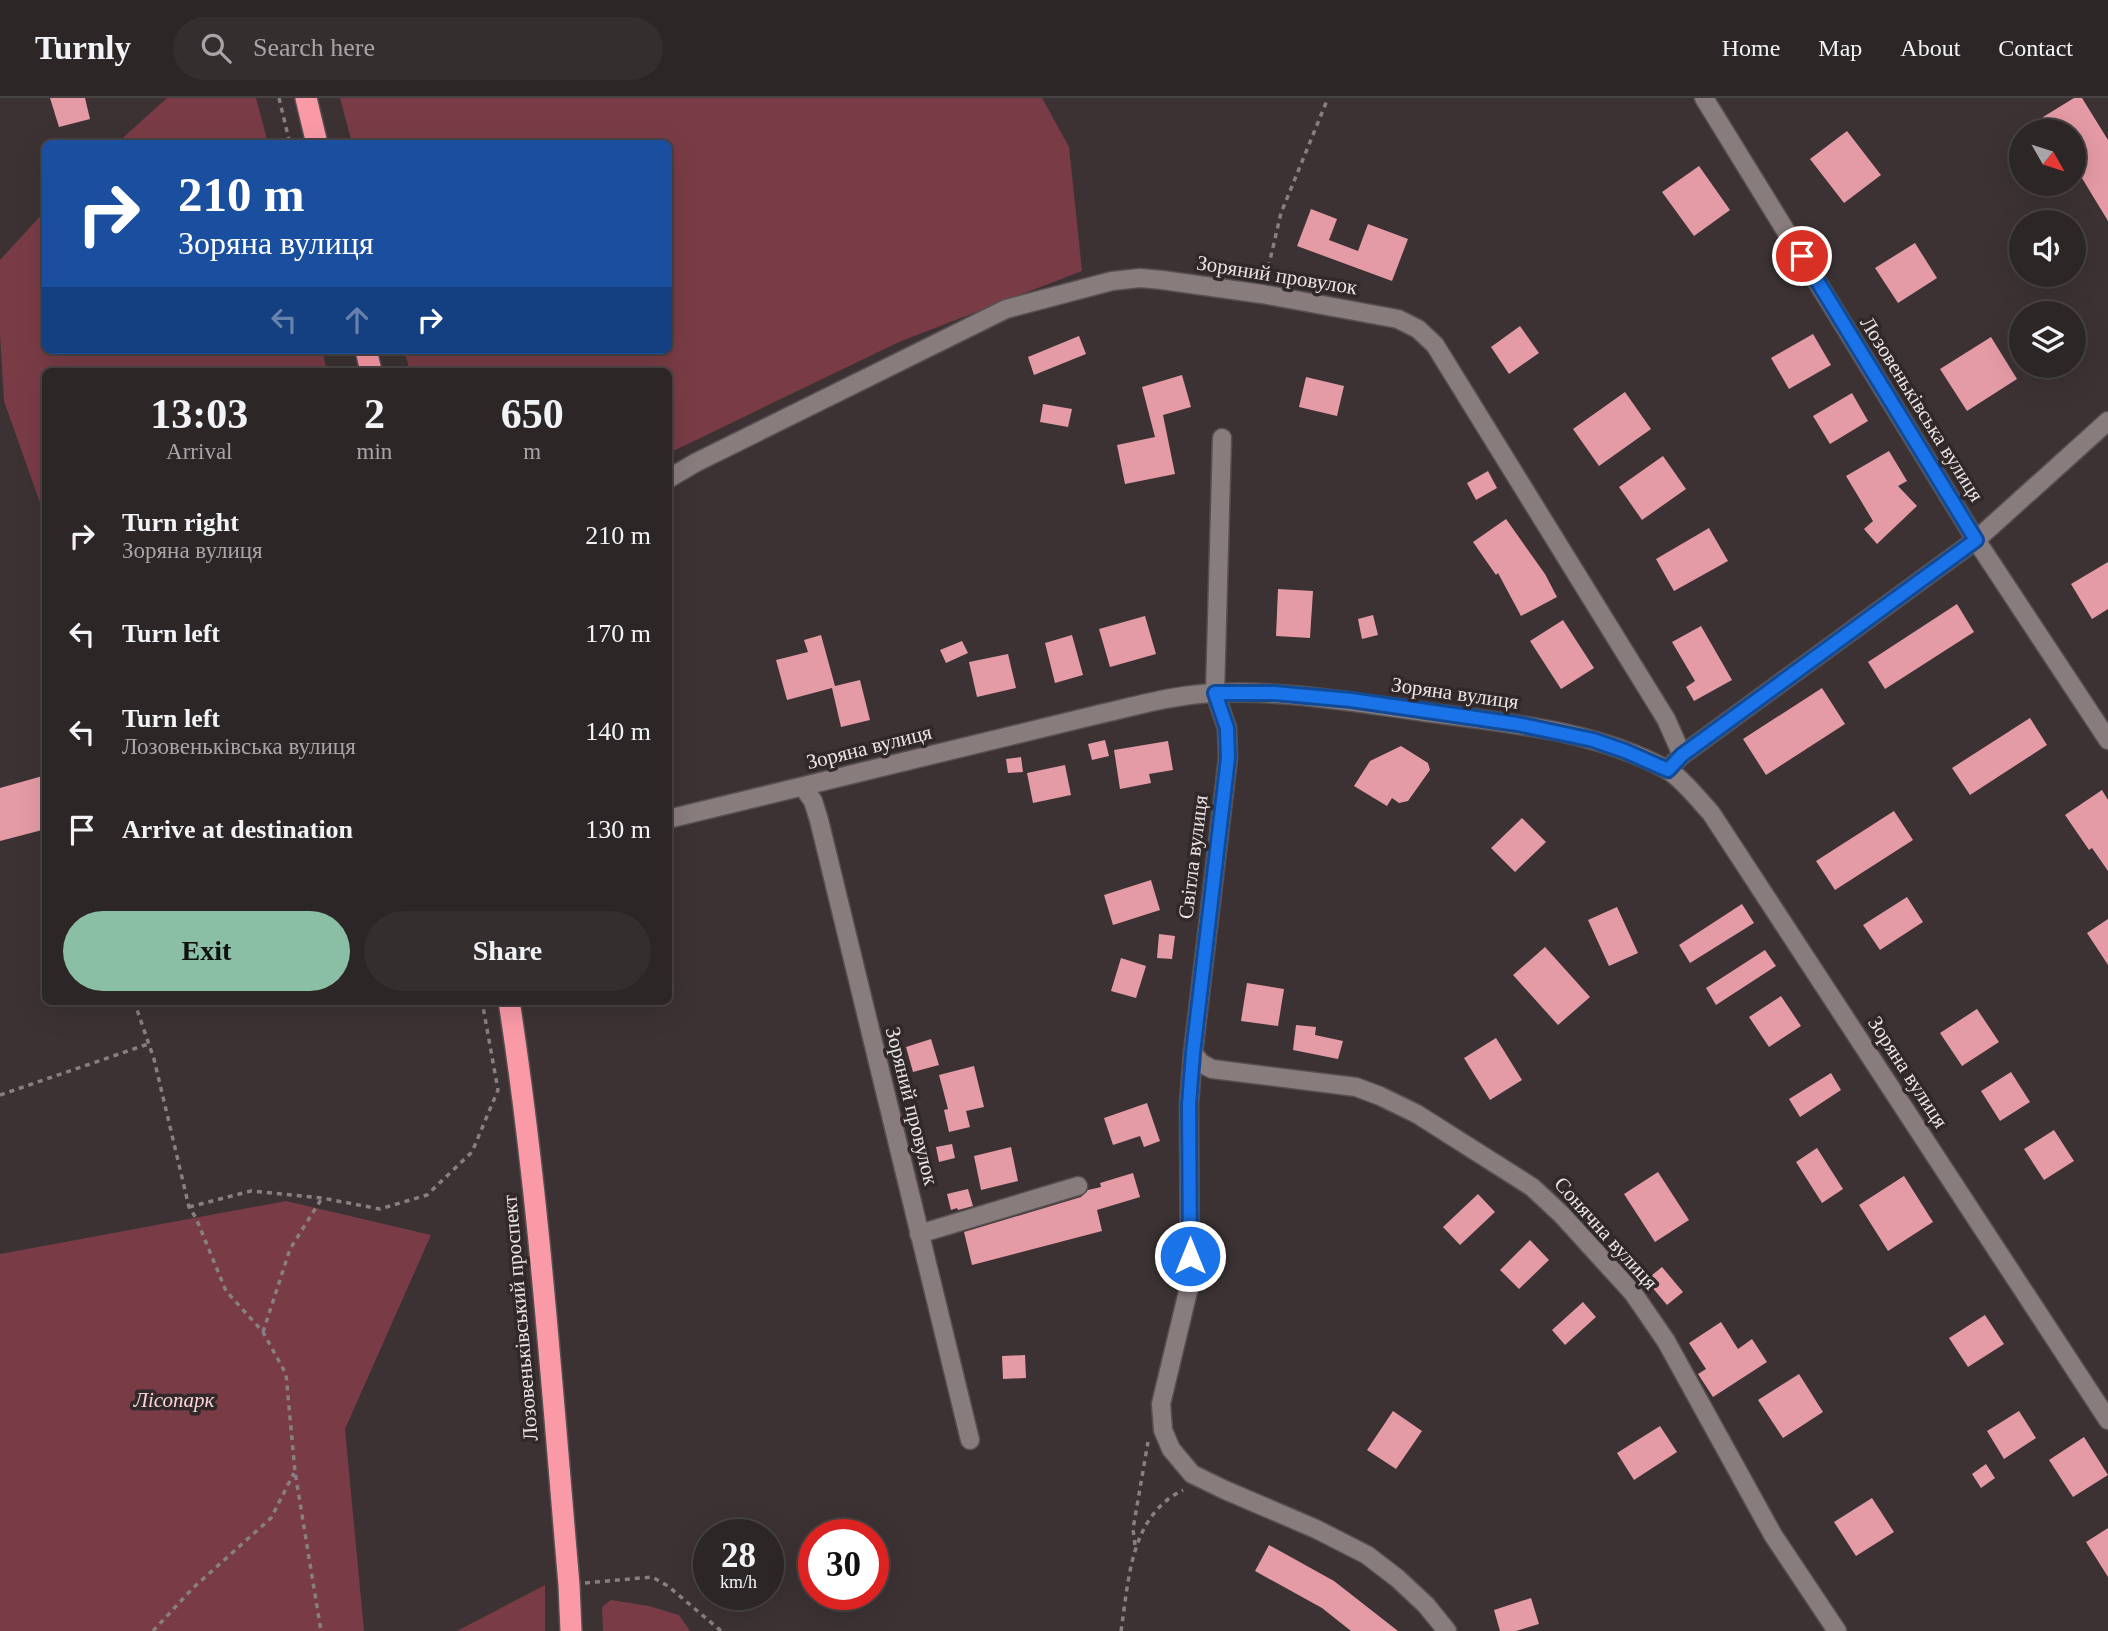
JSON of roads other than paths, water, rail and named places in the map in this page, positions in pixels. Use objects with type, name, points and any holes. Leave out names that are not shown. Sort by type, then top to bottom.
[{"type":"highway","points":[[306,98],[316,140]]},
{"type":"highway","name":"Лозовеньківський проспект","points":[[510,1005],[532,1180],[571,1631]]},
{"type":"street","name":"Лозовеньківська вулиця","points":[[1704,98],[1976,540],[2108,740]]},
{"type":"street","name":"Зоряний провулок","points":[[672,477],[695,463],[1006,309],[1112,281],[1140,278],[1262,294],[1398,320],[1418,329],[1435,345],[1666,719],[1682,755]]},
{"type":"street","points":[[1668,770],[1682,755],[1976,540],[2108,421]]},
{"type":"street","name":"Світла вулиця","points":[[1222,438],[1215,693],[1227,728],[1228,758],[1189,1104],[1190,1283],[1161,1404],[1163,1430],[1171,1449],[1192,1474],[1316,1529],[1367,1555],[1417,1596],[1447,1631]]},
{"type":"street","name":"Зоряна вулиця","points":[[672,818],[1096,715],[1166,699],[1215,693],[1274,693],[1351,700],[1517,724],[1593,740],[1625,751],[1668,770],[1711,813],[2108,1420]]},
{"type":"street","name":"Зоряний провулок","points":[[803,786],[813,801],[819,820],[970,1440]]},
{"type":"street","name":"Сонячна вулиця","points":[[1193,1053],[1201,1063],[1212,1069],[1356,1087],[1380,1096],[1417,1114],[1532,1187],[1562,1215],[1633,1293],[1666,1341],[1773,1535],[1837,1631]]},
{"type":"street","points":[[919,1234],[1078,1186]]},
{"type":"park label","name":"Лісопарк","points":[[174,1400]]}]
